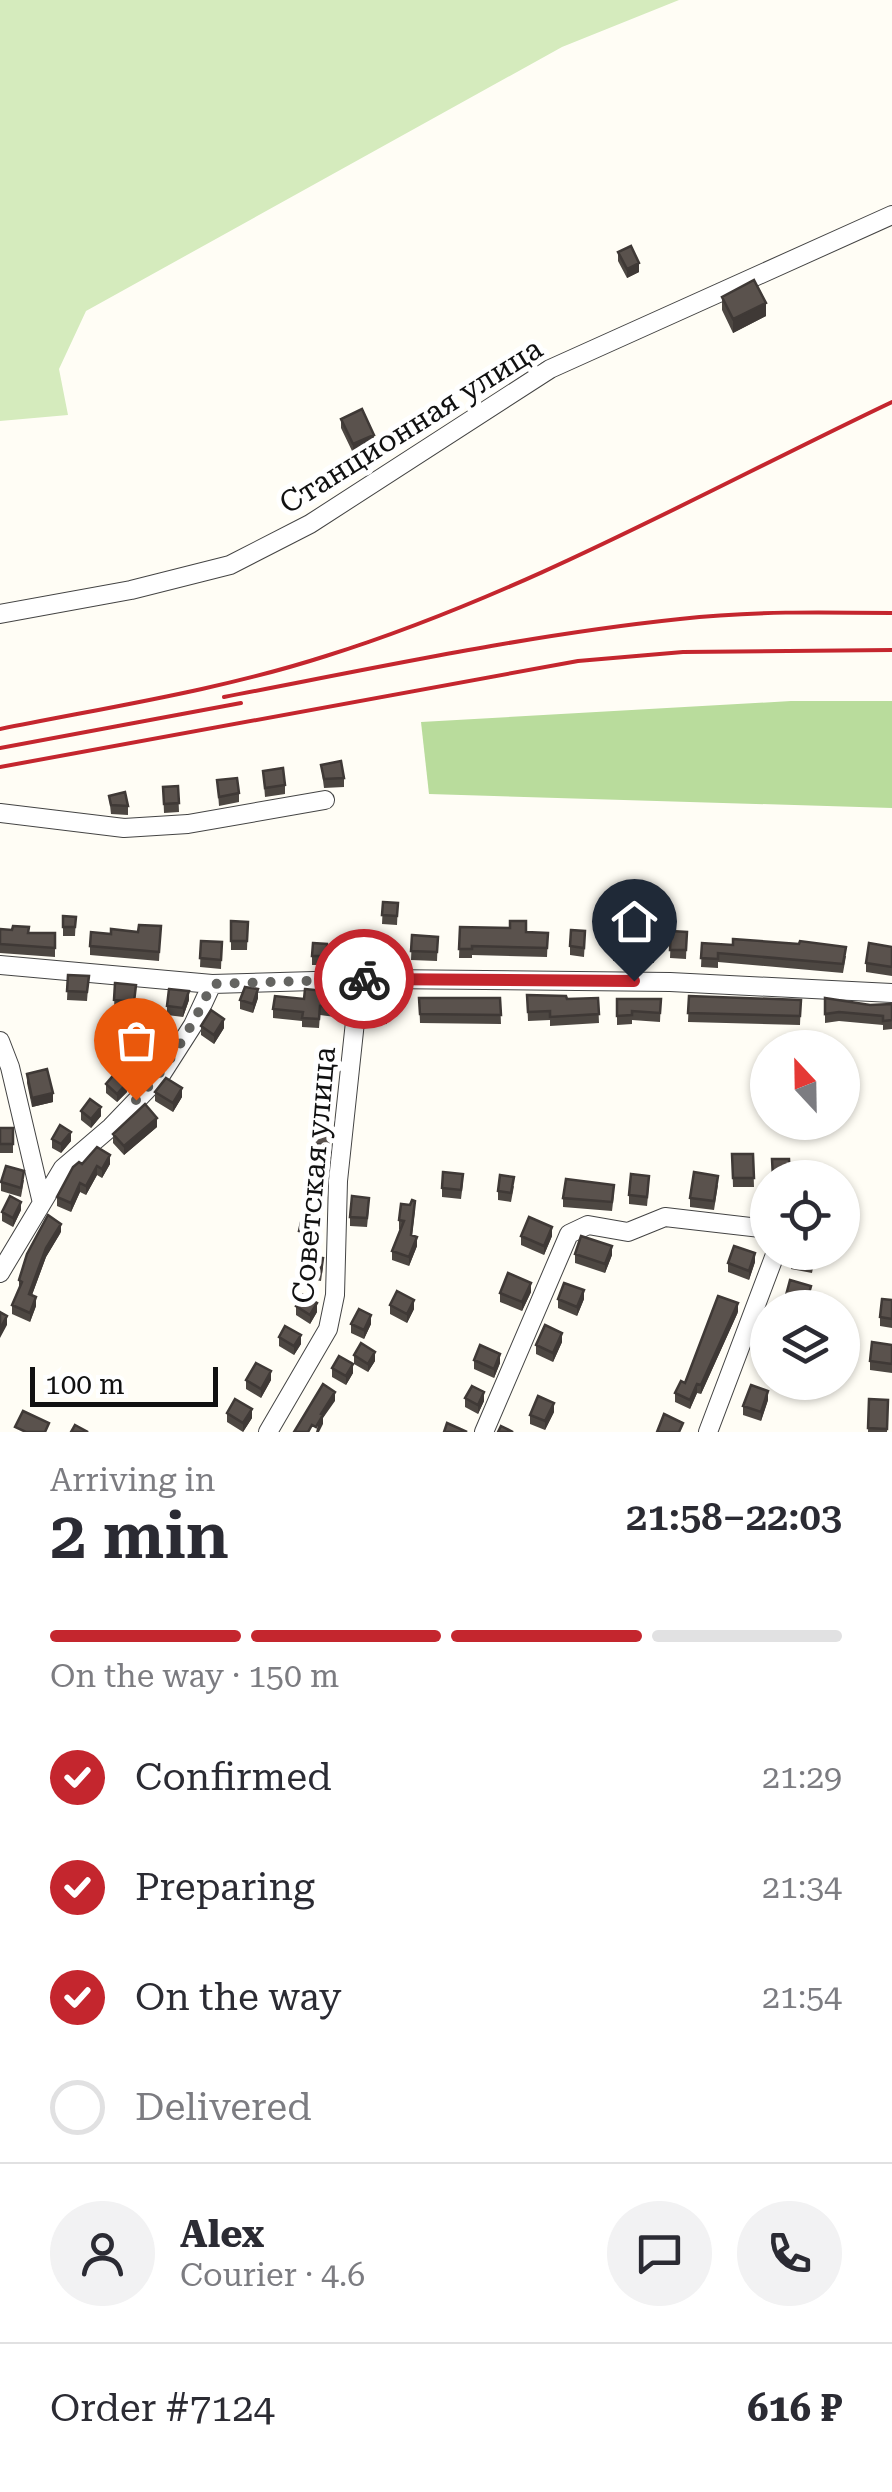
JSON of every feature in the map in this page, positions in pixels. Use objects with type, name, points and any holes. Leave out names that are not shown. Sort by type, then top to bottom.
[{"type":"street","name":"Станционная улица","points":[[0,614],[130,590],[230,565],[310,524],[550,369],[892,215]]},
{"type":"street","points":[[0,814],[124,828],[188,824],[326,800]]},
{"type":"street","points":[[0,965],[212,984],[383,979],[670,982],[892,992]]},
{"type":"street","name":"Советская улица","points":[[268,1432],[328,1329],[334,1295],[338,1181],[357,1003],[383,979]]},
{"type":"street","points":[[0,1272],[63,1168],[161,1074],[194,1026],[212,984]]},
{"type":"street","points":[[0,1041],[10,1067],[42,1203]]},
{"type":"street","points":[[484,1432],[569,1234],[588,1226],[628,1232],[665,1217],[750,1226]]},
{"type":"street","points":[[708,1432],[769,1270]]},
{"type":"green space","points":[[0,0],[679,0],[562,47],[86,311],[59,369],[68,415],[0,421]]},
{"type":"green space","points":[[791,701],[892,701],[892,808],[429,794],[421,722]]},
{"type":"building","points":[[631,246],[639,263],[627,269],[618,252]]},
{"type":"building","points":[[754,280],[766,303],[733,319],[722,297]]},
{"type":"building","points":[[362,409],[374,435],[353,444],[341,419]]},
{"type":"building","points":[[341,761],[344,778],[324,779],[321,765]]},
{"type":"building","points":[[283,768],[285,785],[265,788],[263,771]]},
{"type":"building","points":[[237,778],[239,793],[219,797],[217,780]]},
{"type":"building","points":[[178,786],[179,803],[164,804],[163,787]]},
{"type":"building","points":[[125,792],[128,806],[111,805],[109,796]]},
{"type":"building","points":[[383,902],[398,903],[397,916],[382,915]]},
{"type":"building","points":[[63,916],[76,917],[75,927],[63,927]]},
{"type":"building","points":[[231,921],[248,922],[247,941],[231,941]]},
{"type":"building","points":[[510,921],[526,921],[526,932],[548,933],[547,948],[459,949],[460,927],[510,928]]},
{"type":"building","points":[[139,925],[161,926],[159,952],[90,946],[91,932],[138,932]]},
{"type":"building","points":[[13,926],[29,927],[28,933],[55,933],[55,948],[0,944],[0,929],[12,930]]},
{"type":"building","points":[[571,930],[585,931],[584,948],[570,946]]},
{"type":"building","points":[[671,931],[687,932],[686,950],[670,950]]},
{"type":"building","points":[[412,935],[438,937],[437,952],[411,951]]},
{"type":"building","points":[[340,939],[354,940],[353,953],[339,952]]},
{"type":"building","points":[[733,939],[846,947],[843,964],[718,953],[718,959],[701,958],[702,943],[733,945]]},
{"type":"building","points":[[614,940],[655,941],[654,954],[613,952]]},
{"type":"building","points":[[201,941],[222,942],[221,960],[200,958]]},
{"type":"building","points":[[313,943],[327,944],[327,956],[312,956]]},
{"type":"building","points":[[869,943],[892,947],[892,967],[866,963]]},
{"type":"building","points":[[68,975],[89,976],[87,992],[67,991]]},
{"type":"building","points":[[115,983],[136,985],[134,1002],[114,1000]]},
{"type":"building","points":[[245,987],[258,989],[253,1004],[240,1000]]},
{"type":"building","points":[[169,989],[189,991],[183,1008],[167,1006]]},
{"type":"building","points":[[305,989],[345,993],[343,1009],[320,1006],[319,1019],[302,1018],[303,1012],[273,1009],[275,996],[304,999]]},
{"type":"building","points":[[527,995],[598,998],[599,1014],[550,1017],[550,1011],[528,1012]]},
{"type":"building","points":[[689,996],[801,1000],[800,1016],[688,1013]]},
{"type":"building","points":[[386,998],[387,1015],[373,1016],[372,999]]},
{"type":"building","points":[[419,998],[500,998],[501,1015],[420,1014]]},
{"type":"building","points":[[825,998],[892,1004],[892,1020],[839,1012],[825,1014]]},
{"type":"building","points":[[617,999],[661,999],[660,1013],[632,1011],[632,1015],[617,1016]]},
{"type":"building","points":[[211,1010],[224,1019],[214,1035],[201,1026]]},
{"type":"building","points":[[138,1047],[152,1057],[132,1079],[119,1071]]},
{"type":"building","points":[[47,1069],[53,1093],[32,1098],[27,1074]]},
{"type":"building","points":[[117,1071],[127,1083],[117,1094],[106,1084]]},
{"type":"building","points":[[166,1078],[182,1088],[173,1103],[155,1092]]},
{"type":"building","points":[[90,1099],[101,1107],[91,1119],[81,1111]]},
{"type":"building","points":[[145,1104],[157,1118],[124,1146],[113,1134]]},
{"type":"building","points":[[60,1125],[71,1132],[61,1144],[52,1139]]},
{"type":"building","points":[[316,1126],[330,1127],[328,1145],[314,1144]]},
{"type":"building","points":[[0,1128],[13,1128],[13,1144],[0,1144]]},
{"type":"building","points":[[97,1147],[110,1155],[102,1169],[97,1166],[86,1186],[80,1183],[71,1203],[57,1197],[73,1167],[82,1164]]},
{"type":"building","points":[[732,1154],[753,1154],[750,1178],[733,1178]]},
{"type":"building","points":[[6,1166],[24,1171],[21,1188],[1,1182]]},
{"type":"building","points":[[443,1172],[463,1174],[461,1190],[442,1188]]},
{"type":"building","points":[[694,1172],[718,1176],[714,1201],[690,1198]]},
{"type":"building","points":[[631,1174],[649,1176],[647,1197],[629,1195]]},
{"type":"building","points":[[500,1175],[514,1177],[511,1193],[498,1191]]},
{"type":"building","points":[[566,1179],[614,1185],[612,1202],[563,1198]]},
{"type":"building","points":[[10,1196],[21,1202],[13,1218],[2,1212]]},
{"type":"building","points":[[352,1196],[369,1198],[367,1218],[350,1217]]},
{"type":"building","points":[[415,1201],[411,1235],[417,1237],[409,1257],[392,1251],[404,1221],[399,1220],[401,1204],[410,1205]]},
{"type":"building","points":[[48,1215],[61,1224],[46,1248],[29,1294],[36,1297],[30,1313],[12,1305],[22,1282],[19,1280],[27,1254]]},
{"type":"building","points":[[529,1217],[552,1227],[544,1246],[521,1236]]},
{"type":"building","points":[[302,1218],[318,1221],[315,1234],[299,1231]]},
{"type":"building","points":[[581,1236],[612,1246],[605,1264],[575,1254]]},
{"type":"building","points":[[734,1246],[750,1251],[749,1271],[728,1263]]},
{"type":"building","points":[[307,1256],[323,1258],[321,1272],[305,1269]]},
{"type":"building","points":[[508,1273],[531,1283],[522,1302],[500,1293]]},
{"type":"building","points":[[790,1280],[811,1286],[810,1290],[787,1290]]},
{"type":"building","points":[[564,1283],[584,1290],[577,1307],[558,1299]]},
{"type":"building","points":[[397,1291],[414,1300],[407,1314],[390,1305]]},
{"type":"building","points":[[303,1295],[317,1303],[310,1315],[296,1306]]},
{"type":"building","points":[[718,1296],[738,1303],[701,1385],[697,1384],[690,1400],[675,1393],[681,1381],[685,1383]]},
{"type":"building","points":[[882,1299],[892,1300],[892,1319],[880,1317]]},
{"type":"building","points":[[359,1309],[371,1315],[364,1330],[351,1324]]},
{"type":"building","points":[[545,1325],[562,1333],[553,1353],[536,1345]]},
{"type":"building","points":[[285,1326],[301,1335],[294,1346],[279,1337]]},
{"type":"building","points":[[872,1342],[892,1345],[892,1364],[870,1361]]},
{"type":"building","points":[[361,1343],[375,1352],[368,1364],[354,1355]]},
{"type":"building","points":[[480,1345],[500,1354],[494,1369],[474,1360]]},
{"type":"building","points":[[339,1356],[353,1364],[346,1376],[332,1368]]},
{"type":"building","points":[[256,1363],[271,1371],[261,1389],[246,1380]]},
{"type":"building","points":[[323,1384],[335,1392],[316,1427],[312,1425],[308,1432],[294,1432]]},
{"type":"building","points":[[472,1386],[484,1392],[478,1405],[465,1398]]},
{"type":"building","points":[[750,1388],[750,1400],[765,1400],[761,1412],[743,1406]]},
{"type":"building","points":[[538,1396],[554,1403],[545,1421],[530,1415]]},
{"type":"building","points":[[235,1399],[252,1409],[243,1423],[227,1413]]},
{"type":"building","points":[[869,1399],[888,1400],[887,1429],[868,1428]]},
{"type":"building","points":[[23,1411],[49,1423],[45,1432],[26,1432],[15,1427]]},
{"type":"building","points":[[664,1414],[683,1423],[679,1432],[657,1432]]},
{"type":"building","points":[[447,1423],[467,1432],[444,1432]]},
{"type":"railway","points":[[0,729],[246,679],[399,631],[543,572],[892,402]]},
{"type":"railway","points":[[224,697],[451,653],[623,626],[733,615],[892,613]]},
{"type":"railway","points":[[0,767],[578,661],[683,652],[892,650]]},
{"type":"railway","points":[[0,748],[241,703]]},
{"type":"way so far","points":[[136,1100],[161,1074],[194,1026],[212,984],[364,979]]},
{"type":"route","points":[[364,979],[634,981]]}]
